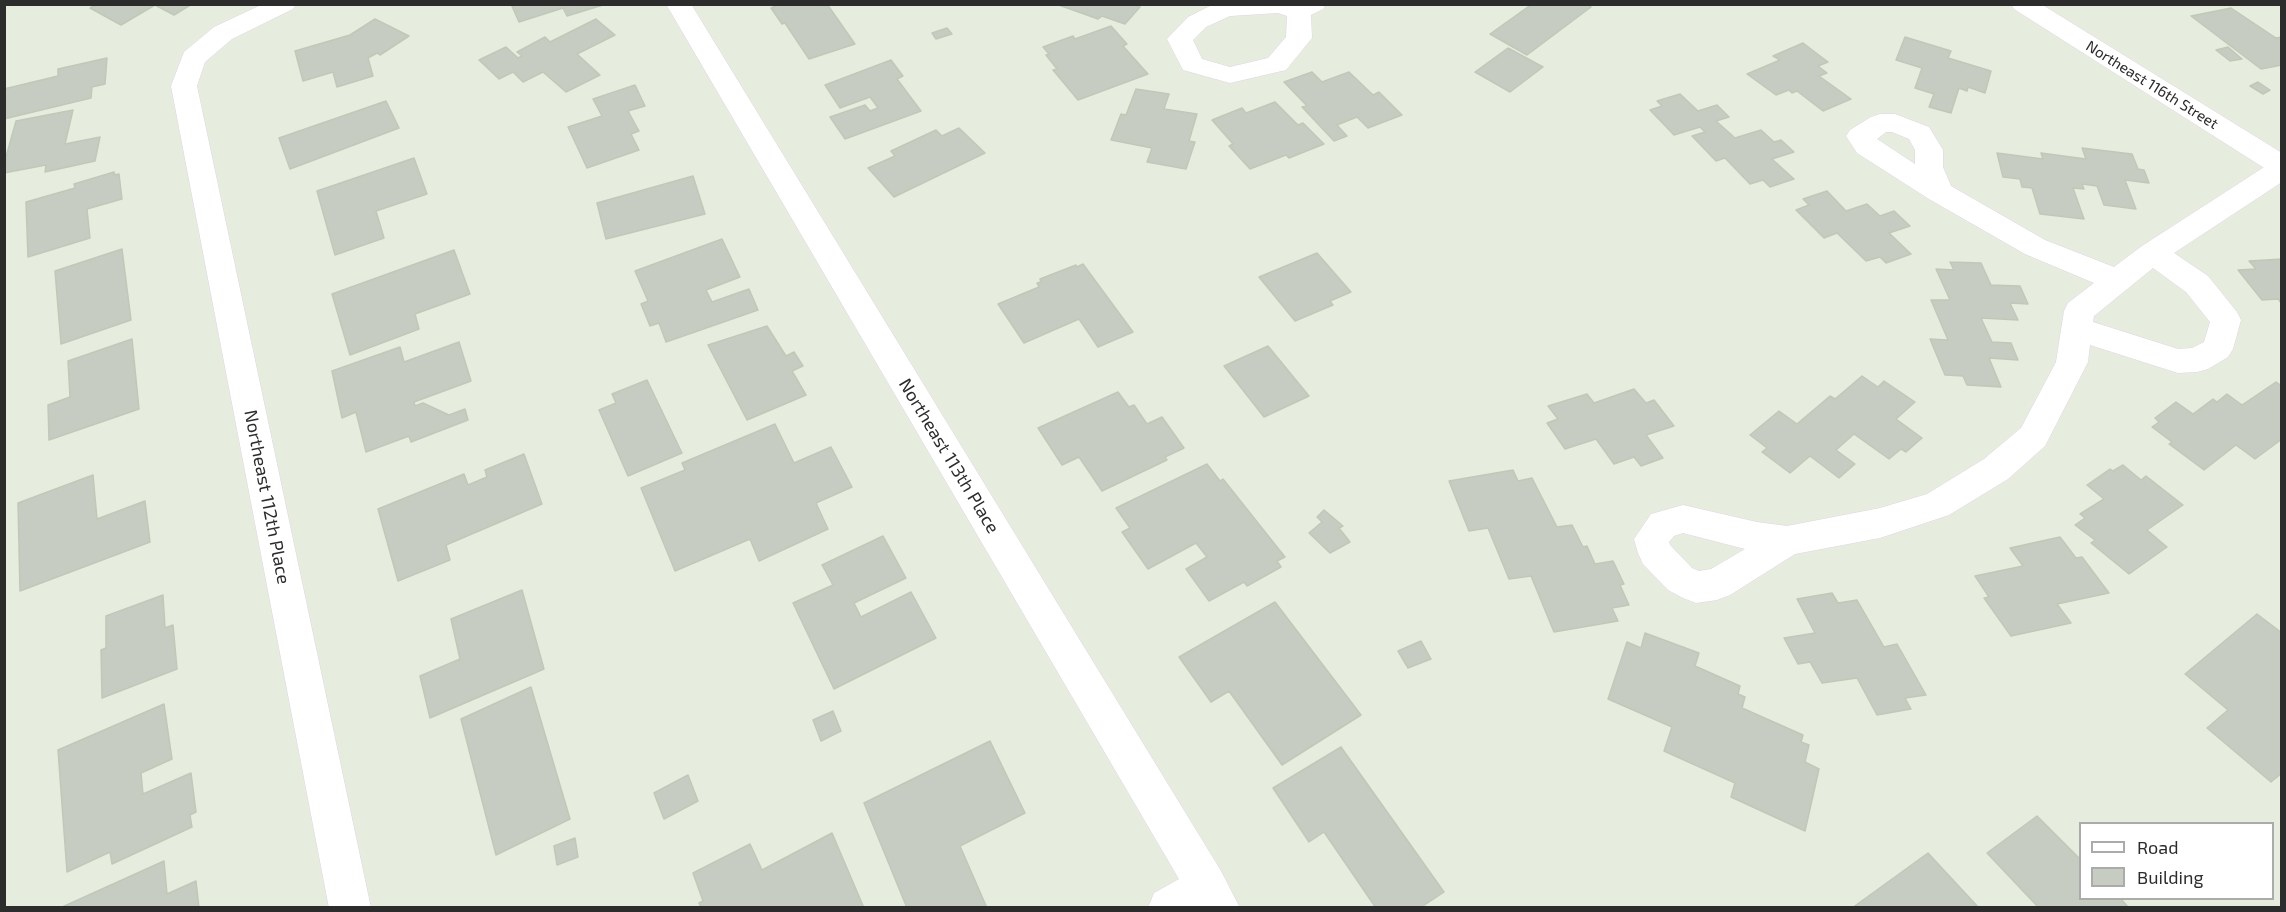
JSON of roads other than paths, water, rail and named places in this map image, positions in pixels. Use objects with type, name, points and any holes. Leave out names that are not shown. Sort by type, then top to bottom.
[{"type":"street","name":"Northeast 112th Place","points":[[285,4],[223,33],[193,58],[184,86],[350,908]]},
{"type":"street","name":"Northeast 113th Place","points":[[678,4],[1213,896]]},
{"type":"street","name":"Northeast 116th Street","points":[[2023,4],[2282,168]]},
{"type":"street","points":[[1787,541],[1880,523],[1937,505],[1996,469],[2033,437],[2072,362],[2079,311],[2115,280],[2152,253],[2282,168]]},
{"type":"street","points":[[1939,192],[2035,247],[2115,280]]},
{"type":"street","points":[[2077,329],[2178,361],[2197,360],[2217,349],[2226,320],[2197,284],[2152,253]]},
{"type":"street","points":[[1169,908],[1213,896]]}]
